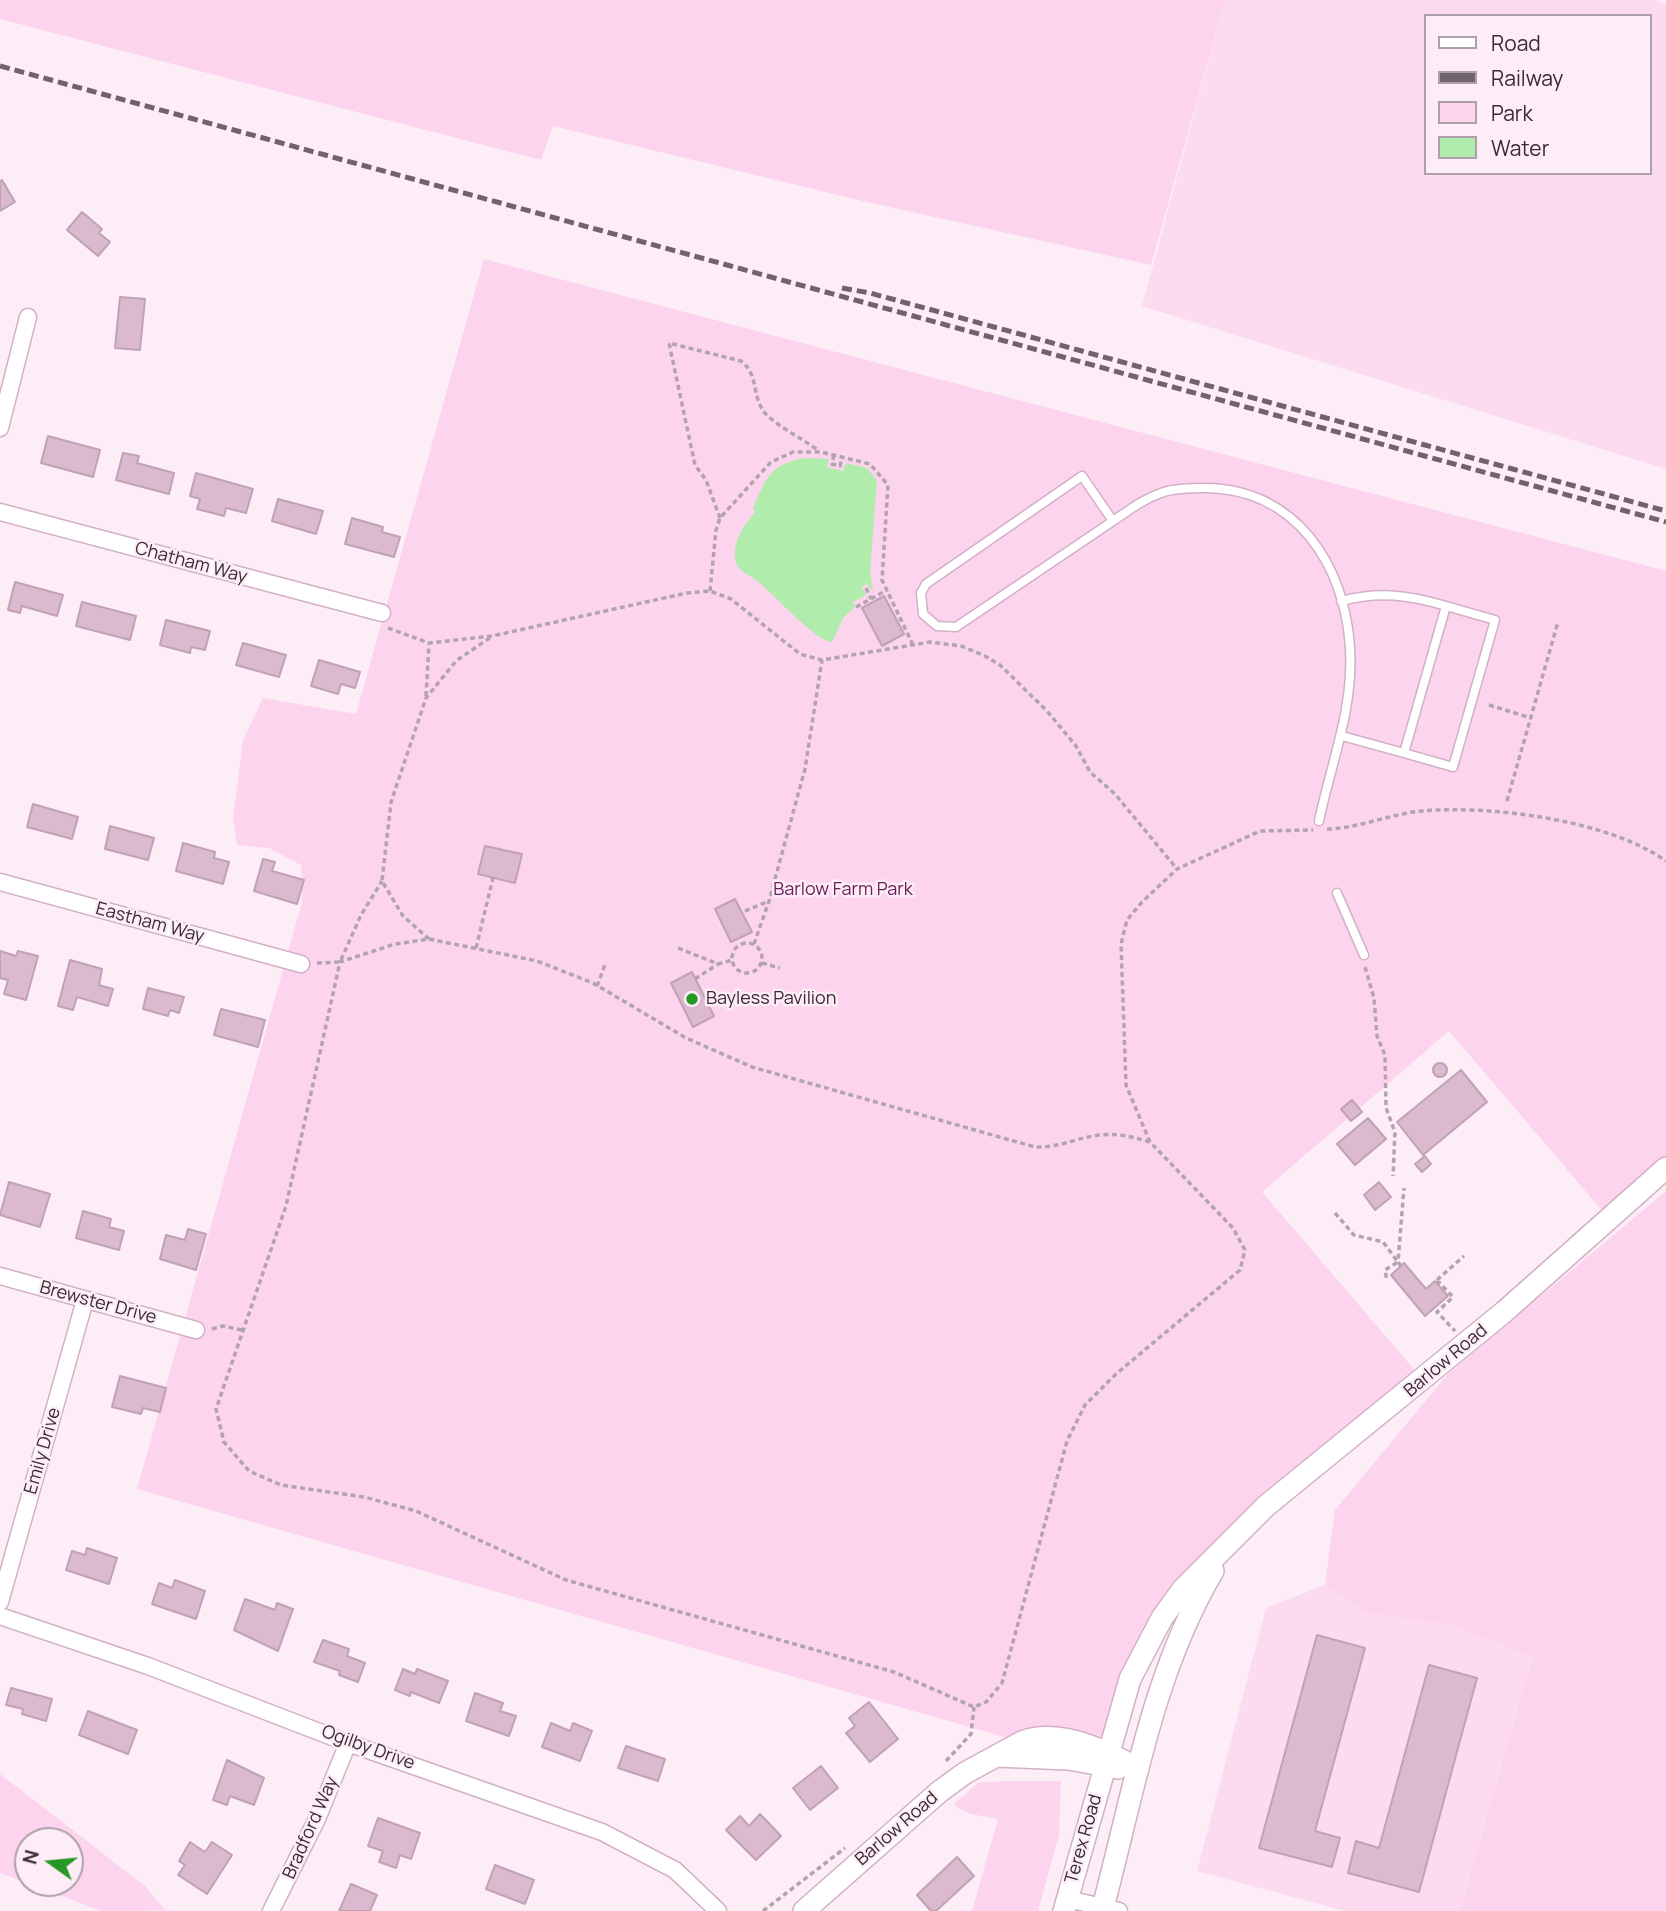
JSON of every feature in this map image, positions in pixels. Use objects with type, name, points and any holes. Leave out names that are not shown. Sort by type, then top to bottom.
[{"type":"street","points":[[0,428],[28,317]]},
{"type":"street","name":"Chatham Way","points":[[0,512],[382,613]]},
{"type":"street","name":"Eastham Way","points":[[0,882],[301,964]]},
{"type":"street","name":"Barlow Road","points":[[1107,1760],[1130,1679],[1162,1618],[1183,1589],[1225,1551],[1266,1506],[1466,1344],[1666,1168]]},
{"type":"street","name":"Brewster Drive","points":[[0,1276],[196,1330]]},
{"type":"street","name":"Emily Drive","points":[[0,1602],[85,1300]]},
{"type":"street","name":"Barlow Road","points":[[804,1911],[939,1792],[996,1756],[1030,1739],[1056,1739],[1107,1760],[1138,1769],[1176,1646],[1189,1614],[1225,1551]]},
{"type":"street","name":"Ogilby Drive","points":[[0,1616],[148,1666],[348,1743],[602,1832],[676,1870],[718,1911]]},
{"type":"street","name":"Bradford Way","points":[[271,1911],[317,1819],[348,1743]]},
{"type":"street","name":"Terex Road","points":[[1066,1905],[1107,1760]]},
{"type":"street","name":"Terex Road","points":[[1108,1910],[1138,1769]]},
{"type":"street","points":[[1066,1905],[1108,1910]]},
{"type":"lane","points":[[1113,521],[1083,477],[926,584],[920,593],[923,614],[937,626],[956,627],[1113,521],[1135,506],[1164,491],[1218,488],[1251,494],[1277,506],[1302,525],[1317,546],[1341,601],[1350,646],[1351,689],[1342,736],[1319,821]]},
{"type":"lane","points":[[1341,601],[1368,594],[1394,594],[1495,620],[1453,767],[1342,736]]},
{"type":"lane","points":[[1404,753],[1446,606]]},
{"type":"lane","points":[[1337,892],[1364,955]]},
{"type":"path","points":[[720,518],[706,480],[695,465],[669,343],[741,361],[749,367],[761,409],[768,418],[821,452]]},
{"type":"path","points":[[710,592],[716,530],[720,518],[771,462],[793,452],[821,452],[870,464],[888,485],[882,580],[914,645]]},
{"type":"path","points":[[834,455],[832,464],[840,466],[842,457]]},
{"type":"path","points":[[866,588],[871,599]]},
{"type":"path","points":[[856,607],[887,590]]},
{"type":"path","points":[[382,613],[388,628],[429,643],[492,636],[687,593],[710,592],[731,599],[800,654],[821,660],[930,642],[961,646],[1000,665],[1047,711],[1076,746],[1090,772],[1115,794],[1177,869]]},
{"type":"path","points":[[1507,801],[1558,622]]},
{"type":"path","points":[[426,698],[456,661],[492,636]]},
{"type":"path","points":[[429,643],[426,698],[391,802],[382,881],[360,915],[340,962],[286,1206],[216,1409],[224,1442],[249,1471],[281,1485],[364,1497],[416,1511],[566,1580],[894,1672],[974,1707],[986,1702],[1002,1683],[1067,1441],[1085,1405],[1116,1374],[1240,1270],[1245,1251],[1233,1228],[1150,1142],[1126,1085],[1121,944],[1128,920],[1142,902],[1177,869],[1260,831],[1335,829],[1423,811],[1530,814],[1640,846],[1666,861]]},
{"type":"path","points":[[754,944],[769,901],[805,769],[821,660]]},
{"type":"path","points":[[1489,705],[1531,718]]},
{"type":"path","points":[[476,948],[493,878]]},
{"type":"path","points":[[382,881],[403,916],[429,939]]},
{"type":"path","points":[[746,911],[769,901]]},
{"type":"path","points":[[742,937],[744,942]]},
{"type":"path","points":[[301,964],[340,962],[395,944],[429,939],[476,948],[537,961],[597,986],[686,1038],[752,1066],[1035,1147],[1054,1148],[1098,1135],[1123,1134],[1150,1142]]},
{"type":"path","points":[[744,942],[754,944],[762,952],[762,963],[757,971],[747,974],[738,970],[732,960],[735,948],[744,942]]},
{"type":"path","points":[[678,948],[718,964]]},
{"type":"path","points":[[1364,955],[1374,998],[1377,1036],[1385,1055],[1386,1108],[1395,1132],[1393,1176]]},
{"type":"path","points":[[695,979],[718,964],[732,960]]},
{"type":"path","points":[[597,986],[606,962]]},
{"type":"path","points":[[762,963],[780,968]]},
{"type":"path","points":[[1400,1264],[1404,1188]]},
{"type":"path","points":[[1335,1213],[1354,1235],[1383,1242],[1400,1264]]},
{"type":"path","points":[[1464,1256],[1436,1281],[1452,1297],[1435,1310],[1466,1344]]},
{"type":"path","points":[[1387,1281],[1385,1270],[1400,1264]]},
{"type":"path","points":[[196,1330],[223,1326],[242,1331]]},
{"type":"path","points":[[944,1763],[971,1734],[974,1707]]},
{"type":"path","points":[[764,1911],[850,1844]]},
{"type":"shaded area","points":[[1225,0],[1654,0],[1666,4],[1666,469],[1142,306]]},
{"type":"shaded area","points":[[1325,1585],[1365,1612],[1455,1626],[1532,1658],[1460,1911],[1345,1911],[1197,1871],[1266,1608]]},
{"type":"green space","points":[[0,0],[1225,0],[1151,265],[867,202],[553,126],[541,160],[0,19]]},
{"type":"green space","name":"Barlow Farm Park","points":[[484,259],[1666,571],[1666,1160],[1605,1214],[1449,1031],[1262,1192],[1418,1374],[1178,1588],[1109,1752],[1022,1742],[137,1489],[302,902],[301,865],[269,848],[237,845],[233,818],[243,740],[263,698],[356,714]]},
{"type":"green space","points":[[1666,1191],[1666,1911],[1460,1911],[1532,1658],[1455,1626],[1365,1612],[1325,1585],[1335,1510],[1448,1374]]},
{"type":"green space","points":[[0,1774],[69,1827],[14,1827],[14,1878],[0,1873]]},
{"type":"green space","points":[[1061,1781],[1059,1835],[1038,1911],[972,1911],[998,1819],[971,1814],[953,1805],[978,1783]]},
{"type":"green space","points":[[84,1839],[145,1886],[165,1910],[102,1911],[64,1897],[84,1897]]},
{"type":"water","points":[[806,458],[829,459],[827,467],[843,471],[846,463],[867,468],[877,481],[870,571],[873,592],[867,584],[862,587],[866,595],[853,602],[855,607],[843,618],[832,642],[816,634],[760,583],[740,569],[735,555],[740,535],[755,512],[753,508],[766,480],[777,468]]},
{"type":"building","points":[[2,180],[15,202],[0,211],[0,182]]},
{"type":"building","points":[[82,212],[102,229],[99,233],[110,242],[98,256],[67,230]]},
{"type":"building","points":[[120,297],[145,299],[140,350],[115,348]]},
{"type":"building","points":[[48,436],[100,450],[93,477],[41,463]]},
{"type":"building","points":[[123,453],[139,456],[137,463],[174,473],[169,494],[116,480]]},
{"type":"building","points":[[196,473],[253,489],[246,513],[226,508],[224,516],[197,509],[200,499],[190,496]]},
{"type":"building","points":[[278,499],[323,511],[316,534],[272,521]]},
{"type":"building","points":[[352,518],[383,527],[382,532],[400,537],[394,557],[345,544]]},
{"type":"building","points":[[15,582],[63,595],[57,616],[22,606],[20,613],[8,610]]},
{"type":"building","points":[[884,596],[904,634],[882,646],[862,608]]},
{"type":"building","points":[[82,602],[136,616],[130,640],[76,626]]},
{"type":"building","points":[[166,620],[210,631],[205,650],[191,647],[190,653],[160,645]]},
{"type":"building","points":[[243,643],[286,655],[279,677],[236,665]]},
{"type":"building","points":[[319,660],[360,672],[355,688],[341,684],[338,694],[311,686]]},
{"type":"building","points":[[33,804],[78,817],[72,839],[27,827]]},
{"type":"building","points":[[110,826],[154,838],[148,860],[105,849]]},
{"type":"building","points":[[183,843],[215,852],[214,858],[229,862],[223,884],[176,871]]},
{"type":"building","points":[[485,846],[522,854],[515,883],[478,874]]},
{"type":"building","points":[[263,859],[275,862],[272,871],[304,880],[297,904],[254,891]]},
{"type":"building","points":[[735,899],[752,932],[731,942],[715,909]]},
{"type":"building","points":[[0,951],[16,956],[18,951],[38,956],[26,1000],[4,994],[8,980],[0,978]]},
{"type":"building","points":[[70,960],[102,969],[99,985],[113,989],[108,1006],[77,997],[73,1010],[58,1006]]},
{"type":"building","name":"Bayless Pavilion","points":[[692,972],[714,1016],[693,1027],[671,983]]},
{"type":"building","points":[[148,988],[184,997],[179,1013],[170,1010],[168,1016],[143,1009]]},
{"type":"building","points":[[221,1009],[265,1020],[258,1047],[214,1035]]},
{"type":"building","points":[[1437,1063],[1443,1063],[1447,1070],[1443,1077],[1437,1077],[1433,1073],[1433,1067]]},
{"type":"building","points":[[1461,1070],[1487,1102],[1423,1155],[1397,1122]]},
{"type":"building","points":[[1352,1100],[1362,1112],[1351,1121],[1341,1109]]},
{"type":"building","points":[[1368,1118],[1386,1139],[1355,1165],[1337,1144]]},
{"type":"building","points":[[1425,1156],[1431,1164],[1422,1172],[1415,1164]]},
{"type":"building","points":[[9,1182],[50,1194],[40,1227],[0,1215]]},
{"type":"building","points":[[1379,1182],[1391,1197],[1375,1210],[1364,1195]]},
{"type":"building","points":[[83,1211],[111,1219],[109,1227],[124,1231],[119,1250],[76,1238]]},
{"type":"building","points":[[188,1229],[206,1234],[196,1270],[160,1259],[166,1235],[185,1240]]},
{"type":"building","points":[[1404,1263],[1426,1289],[1435,1281],[1448,1296],[1425,1316],[1391,1275]]},
{"type":"building","points":[[120,1376],[166,1388],[160,1412],[143,1408],[141,1414],[112,1407]]},
{"type":"building","points":[[87,1548],[117,1558],[109,1584],[66,1570],[72,1551],[85,1555]]},
{"type":"building","points":[[175,1580],[205,1591],[196,1619],[152,1604],[159,1583],[172,1588]]},
{"type":"building","points":[[245,1599],[275,1610],[277,1603],[293,1609],[278,1651],[234,1630]]},
{"type":"building","points":[[1317,1635],[1365,1648],[1315,1831],[1340,1838],[1332,1867],[1259,1848]]},
{"type":"building","points":[[323,1640],[349,1649],[347,1656],[365,1663],[358,1682],[339,1675],[340,1671],[314,1662]]},
{"type":"building","points":[[1429,1665],[1477,1678],[1419,1892],[1348,1873],[1356,1841],[1379,1848]]},
{"type":"building","points":[[403,1669],[415,1674],[417,1669],[448,1681],[439,1703],[411,1692],[410,1696],[395,1690]]},
{"type":"building","points":[[11,1688],[52,1699],[46,1721],[22,1714],[23,1709],[6,1705]]},
{"type":"building","points":[[475,1693],[503,1703],[500,1711],[516,1716],[509,1736],[466,1721]]},
{"type":"building","points":[[869,1702],[898,1739],[870,1762],[846,1733],[855,1726],[849,1718]]},
{"type":"building","points":[[88,1711],[137,1730],[128,1754],[79,1735]]},
{"type":"building","points":[[551,1723],[570,1731],[573,1723],[592,1731],[580,1761],[542,1747]]},
{"type":"building","points":[[626,1746],[665,1759],[658,1781],[618,1768]]},
{"type":"building","points":[[227,1760],[264,1778],[254,1805],[230,1796],[227,1805],[213,1800]]},
{"type":"building","points":[[821,1766],[838,1788],[810,1810],[793,1788]]},
{"type":"building","points":[[760,1814],[781,1836],[756,1860],[726,1830],[740,1816],[749,1826]]},
{"type":"building","points":[[378,1818],[420,1833],[411,1859],[400,1855],[396,1868],[379,1862],[383,1851],[368,1846]]},
{"type":"building","points":[[190,1842],[205,1852],[212,1842],[232,1855],[207,1894],[178,1875],[185,1865],[179,1861]]},
{"type":"building","points":[[957,1857],[974,1876],[936,1911],[931,1911],[917,1895]]},
{"type":"building","points":[[495,1865],[534,1880],[525,1904],[486,1889]]},
{"type":"building","points":[[351,1884],[377,1895],[370,1911],[339,1911]]},
{"type":"railway","points":[[0,66],[1666,522]]},
{"type":"railway","points":[[842,288],[870,293],[1666,511]]},
{"type":"place","name":"Bayless Pavilion","points":[[692,999]]}]
